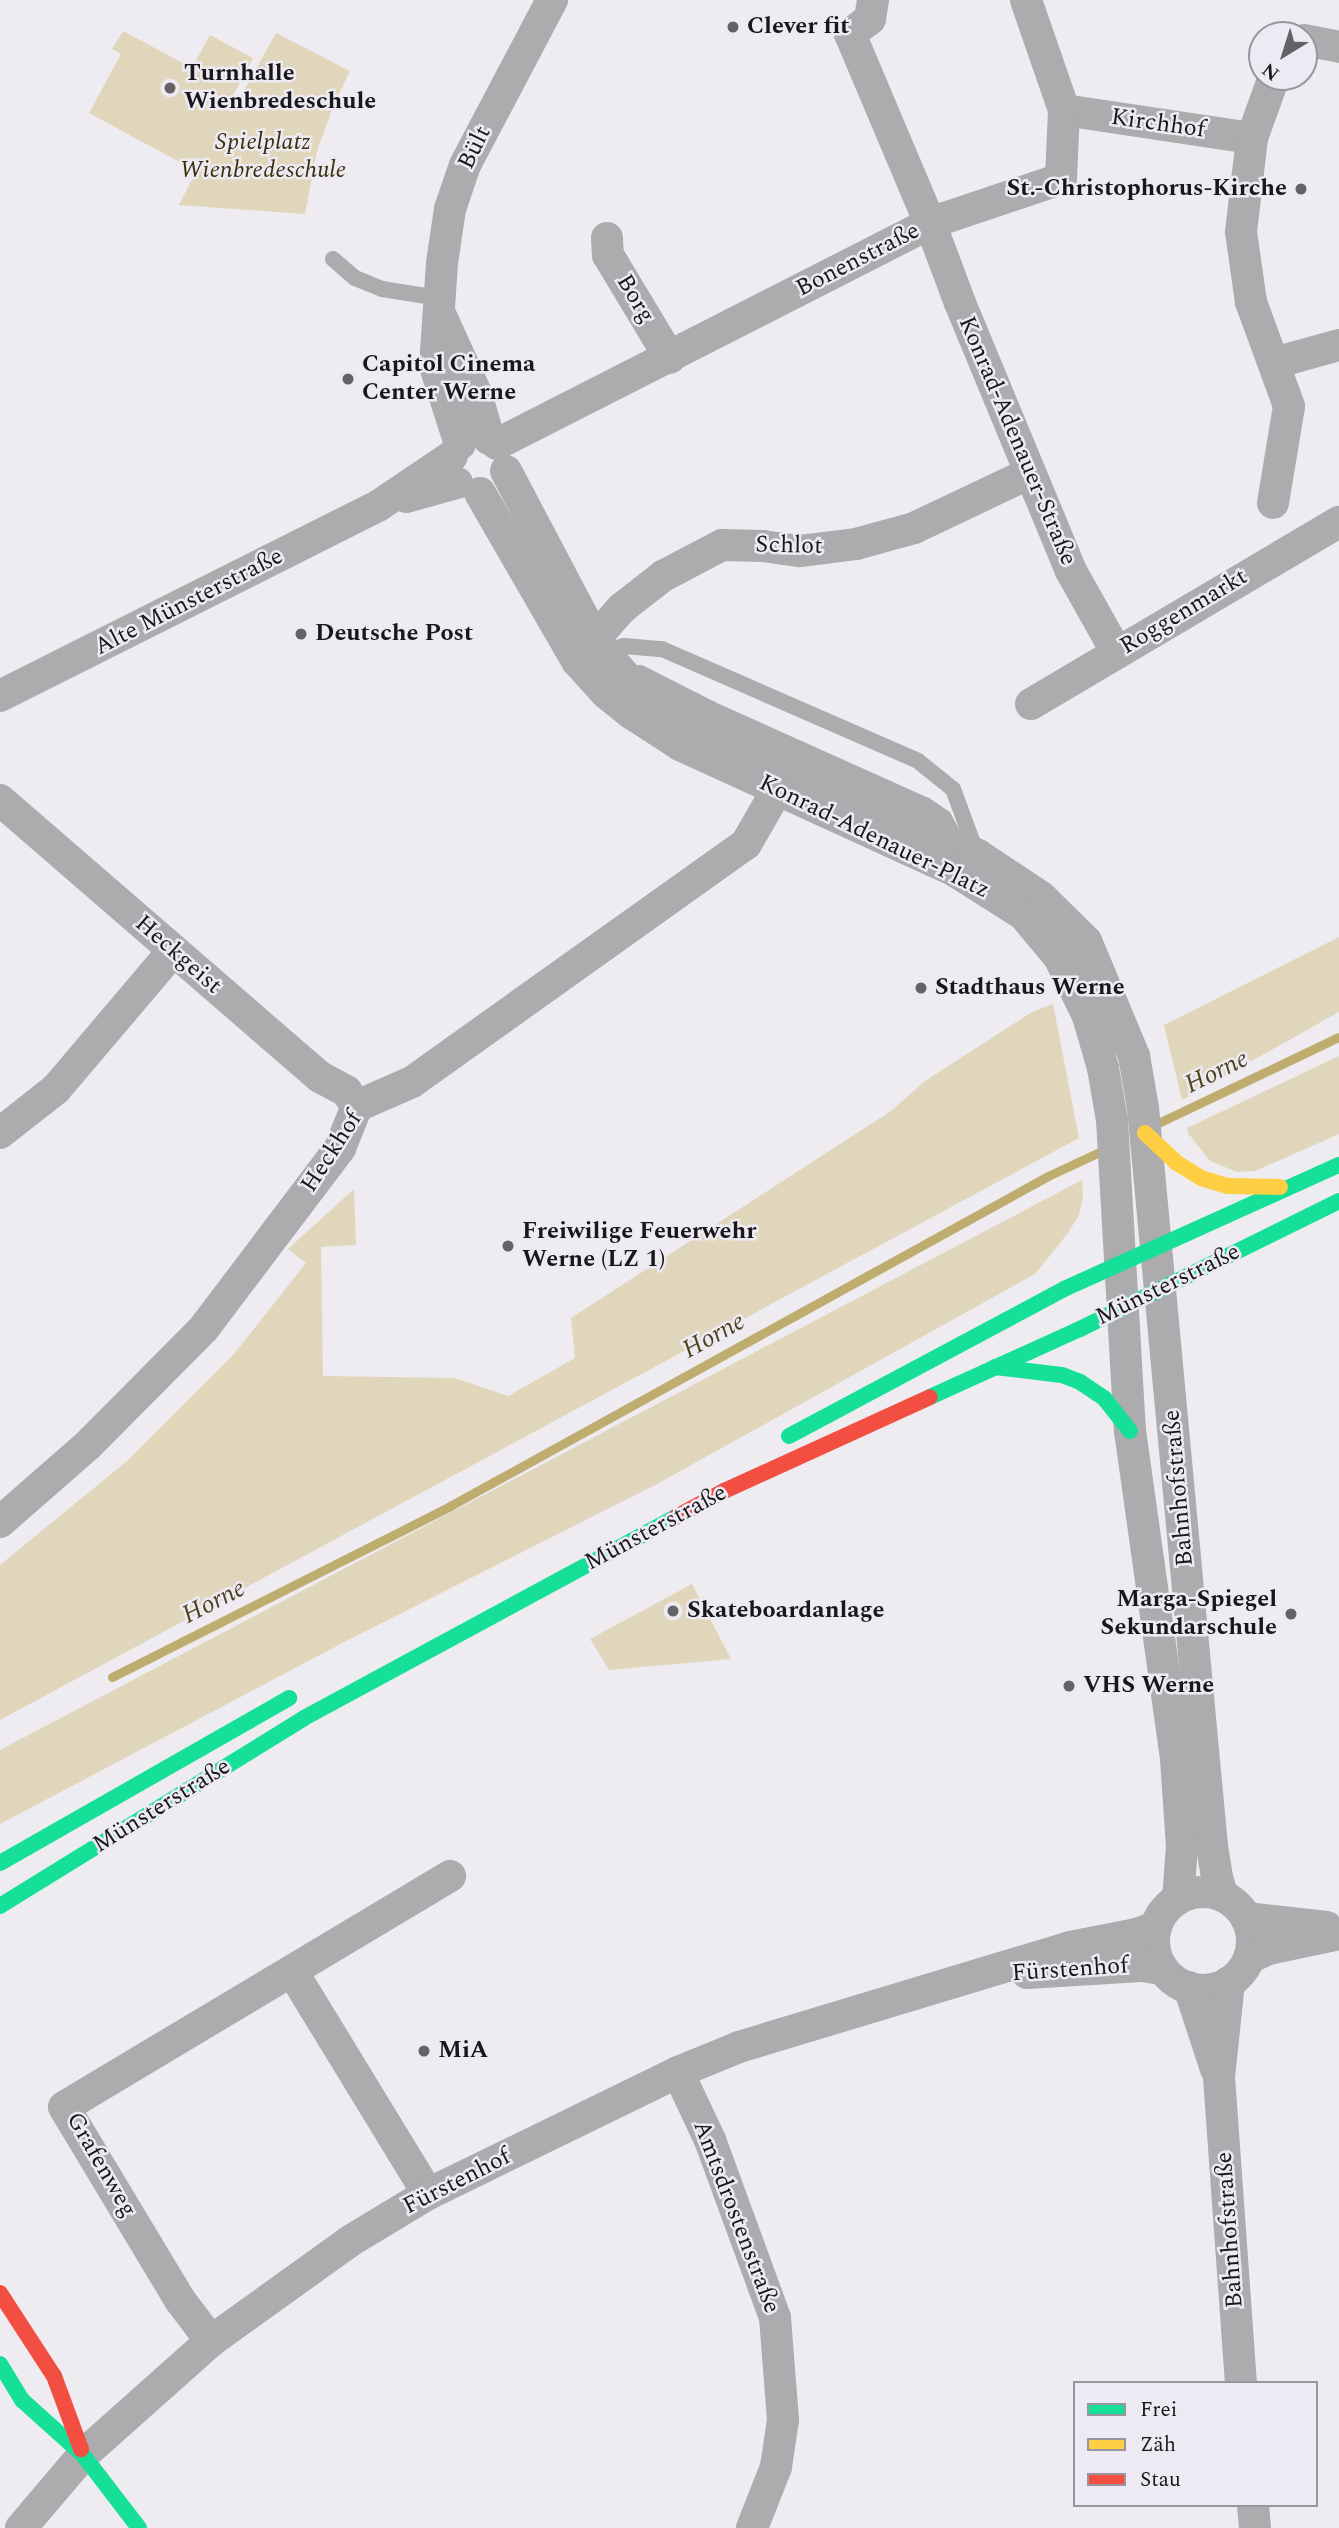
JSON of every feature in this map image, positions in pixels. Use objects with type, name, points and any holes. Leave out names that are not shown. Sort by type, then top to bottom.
[{"type":"main road","name":"Münsterstraße","points":[[775,1443],[1120,1262],[1339,1165]]},
{"type":"main road","points":[[1163,1167],[1228,1186],[1292,1186]]},
{"type":"main road","name":"Münsterstraße","points":[[0,1906],[328,1705],[724,1490],[1121,1308],[1339,1201]]},
{"type":"main road","points":[[993,1367],[1062,1375],[1080,1382],[1104,1398],[1130,1431]]},
{"type":"main road","name":"Münsterstraße","points":[[0,1863],[303,1690]]},
{"type":"main road","points":[[0,2293],[54,2376],[83,2455]]},
{"type":"main road","points":[[0,2364],[22,2400],[83,2455],[139,2528]]},
{"type":"street","name":"Bült","points":[[477,461],[435,366],[450,209],[465,165],[552,0]]},
{"type":"street","name":"Konrad-Adenauer-Straße","points":[[873,0],[870,19],[850,34],[930,223],[960,303],[1071,572],[1117,653]]},
{"type":"street","name":"Bonenstraße","points":[[477,461],[930,223],[1061,178],[1064,110],[1026,0]]},
{"type":"street","points":[[1318,43],[1339,47],[1339,41]]},
{"type":"street","points":[[1269,91],[1252,138],[1241,232],[1251,302],[1289,406],[1273,503]]},
{"type":"street","name":"Kirchhof","points":[[1064,110],[1252,138]]},
{"type":"street","name":"Borg","points":[[607,238],[608,255],[670,358]]},
{"type":"street","points":[[1275,363],[1339,345]]},
{"type":"street","name":"Alte Münsterstraße","points":[[0,696],[377,506],[477,461]]},
{"type":"street","name":"Konrad-Adenauer-Platz","points":[[477,461],[552,618],[647,695],[690,723],[968,850],[1041,897],[1086,942],[1134,1056],[1144,1121],[1163,1167],[1158,1246]]},
{"type":"street","name":"Konrad-Adenauer-Platz","points":[[477,461],[591,649],[606,693],[680,745],[955,871],[1015,908],[1059,957],[1088,1016],[1103,1069],[1112,1120],[1118,1182],[1121,1308]]},
{"type":"street","name":"Schlot","points":[[591,649],[622,608],[663,576],[722,545],[763,545],[800,551],[856,544],[915,528],[1030,473]]},
{"type":"street","name":"Roggenmarkt","points":[[1031,704],[1339,522]]},
{"type":"street","name":"Heckhof","points":[[0,1522],[88,1445],[204,1328],[340,1148],[357,1106],[412,1082],[746,844],[777,790]]},
{"type":"street","name":"Heckgeist","points":[[0,800],[320,1077],[346,1091],[357,1106]]},
{"type":"street","points":[[0,1133],[57,1089],[173,951]]},
{"type":"street","name":"Bahnhofstraße","points":[[1158,1246],[1212,1846],[1223,1896]]},
{"type":"street","name":"Bahnhofstraße","points":[[1121,1308],[1130,1431],[1176,1759],[1182,1846],[1178,1899]]},
{"type":"street","name":"Grafenweg","points":[[211,2340],[180,2300],[64,2107],[450,1876]]},
{"type":"street","points":[[1339,1928],[1246,1918],[1223,1896],[1199,1892],[1178,1899],[1162,1912],[1155,1927],[1155,1947],[1163,1969],[1174,1980],[1202,1990],[1239,1970],[1268,1949],[1339,1934]]},
{"type":"street","name":"Bahnhofstraße","points":[[1219,2077],[1239,1970],[1252,1944],[1246,1918]]},
{"type":"street","name":"Fürstenhof","points":[[21,2528],[83,2455],[211,2340],[351,2241],[428,2194],[678,2073],[740,2047],[1070,1947],[1137,1934],[1155,1927]]},
{"type":"street","name":"Fürstenhof","points":[[976,1977],[1141,1966],[1163,1969]]},
{"type":"street","points":[[292,1971],[428,2194]]},
{"type":"street","name":"Bahnhofstraße","points":[[1189,1987],[1219,2077],[1241,2381]]},
{"type":"street","name":"Amtsdrostenstraße","points":[[678,2073],[710,2140],[775,2318],[783,2420],[776,2467],[752,2528]]},
{"type":"street","points":[[1252,2507],[1255,2528]]},
{"type":"lane","points":[[333,259],[355,278],[382,289],[439,303]]},
{"type":"lane","points":[[591,649],[624,646],[662,649],[918,761],[953,789],[968,850],[1015,908]]},
{"type":"green space","name":"Spielplatz Wienbredeschule","points":[[123,31],[192,68],[210,35],[253,58],[226,109],[232,112],[276,33],[350,71],[334,104],[317,151],[305,214],[179,205],[196,171],[89,113],[121,54],[112,49]]},
{"type":"green space","points":[[1339,937],[1339,1012],[1182,1100],[1164,1025]]},
{"type":"green space","points":[[1053,1004],[1079,1138],[0,1720],[0,1565],[127,1461],[234,1354],[306,1263],[288,1249],[354,1189],[356,1245],[321,1247],[323,1376],[455,1378],[508,1396],[575,1358],[571,1318],[891,1111],[925,1081],[1032,1012]]},
{"type":"green space","points":[[1339,1056],[1339,1134],[1255,1171],[1237,1172],[1210,1161],[1188,1133],[1187,1128]]},
{"type":"green space","points":[[1082,1180],[1083,1197],[1079,1215],[1035,1274],[657,1484],[350,1639],[0,1824],[0,1750]]},
{"type":"green space","name":"Skateboardanlage","points":[[692,1584],[731,1659],[609,1670],[590,1639]]},
{"type":"waterway","name":"Horne","points":[[1152,1126],[1339,1037]]},
{"type":"waterway","name":"Horne","points":[[112,1677],[450,1506],[1048,1176],[1108,1148]]},
{"type":"traffic: fast","points":[[789,1436],[1064,1289],[1339,1165]]},
{"type":"traffic: fast","points":[[930,1397],[1080,1329],[1339,1201]]},
{"type":"traffic: fast","points":[[995,1367],[1062,1375],[1080,1382],[1104,1398],[1130,1431]]},
{"type":"traffic: fast","points":[[0,1906],[304,1718],[676,1517]]},
{"type":"traffic: fast","points":[[0,1863],[289,1698]]},
{"type":"traffic: fast","points":[[0,2364],[22,2400],[83,2455],[139,2528]]},
{"type":"traffic: slow","points":[[1145,1133],[1177,1163],[1201,1178],[1228,1186],[1280,1187]]},
{"type":"traffic: jam","points":[[676,1517],[724,1491],[930,1397]]},
{"type":"traffic: jam","points":[[0,2293],[54,2376],[81,2449]]},
{"type":"place","name":"Clever fit","points":[[733,27]]},
{"type":"place","name":"Turnhalle Wienbredeschule","points":[[170,88]]},
{"type":"place","name":"St.-Christophorus-Kirche","points":[[1301,189]]},
{"type":"place","name":"Capitol Cinema Center Werne","points":[[348,379]]},
{"type":"place","name":"Deutsche Post","points":[[301,634]]},
{"type":"place","name":"Stadthaus Werne","points":[[921,988]]},
{"type":"place","name":"Freiwilige Feuerwehr Werne (LZ 1)","points":[[508,1246]]},
{"type":"place","name":"Skateboardanlage","points":[[673,1611]]},
{"type":"place","name":"Marga-Spiegel Sekundarschule","points":[[1291,1614]]},
{"type":"place","name":"VHS Werne","points":[[1069,1686]]},
{"type":"place","name":"MiA","points":[[424,2051]]}]
